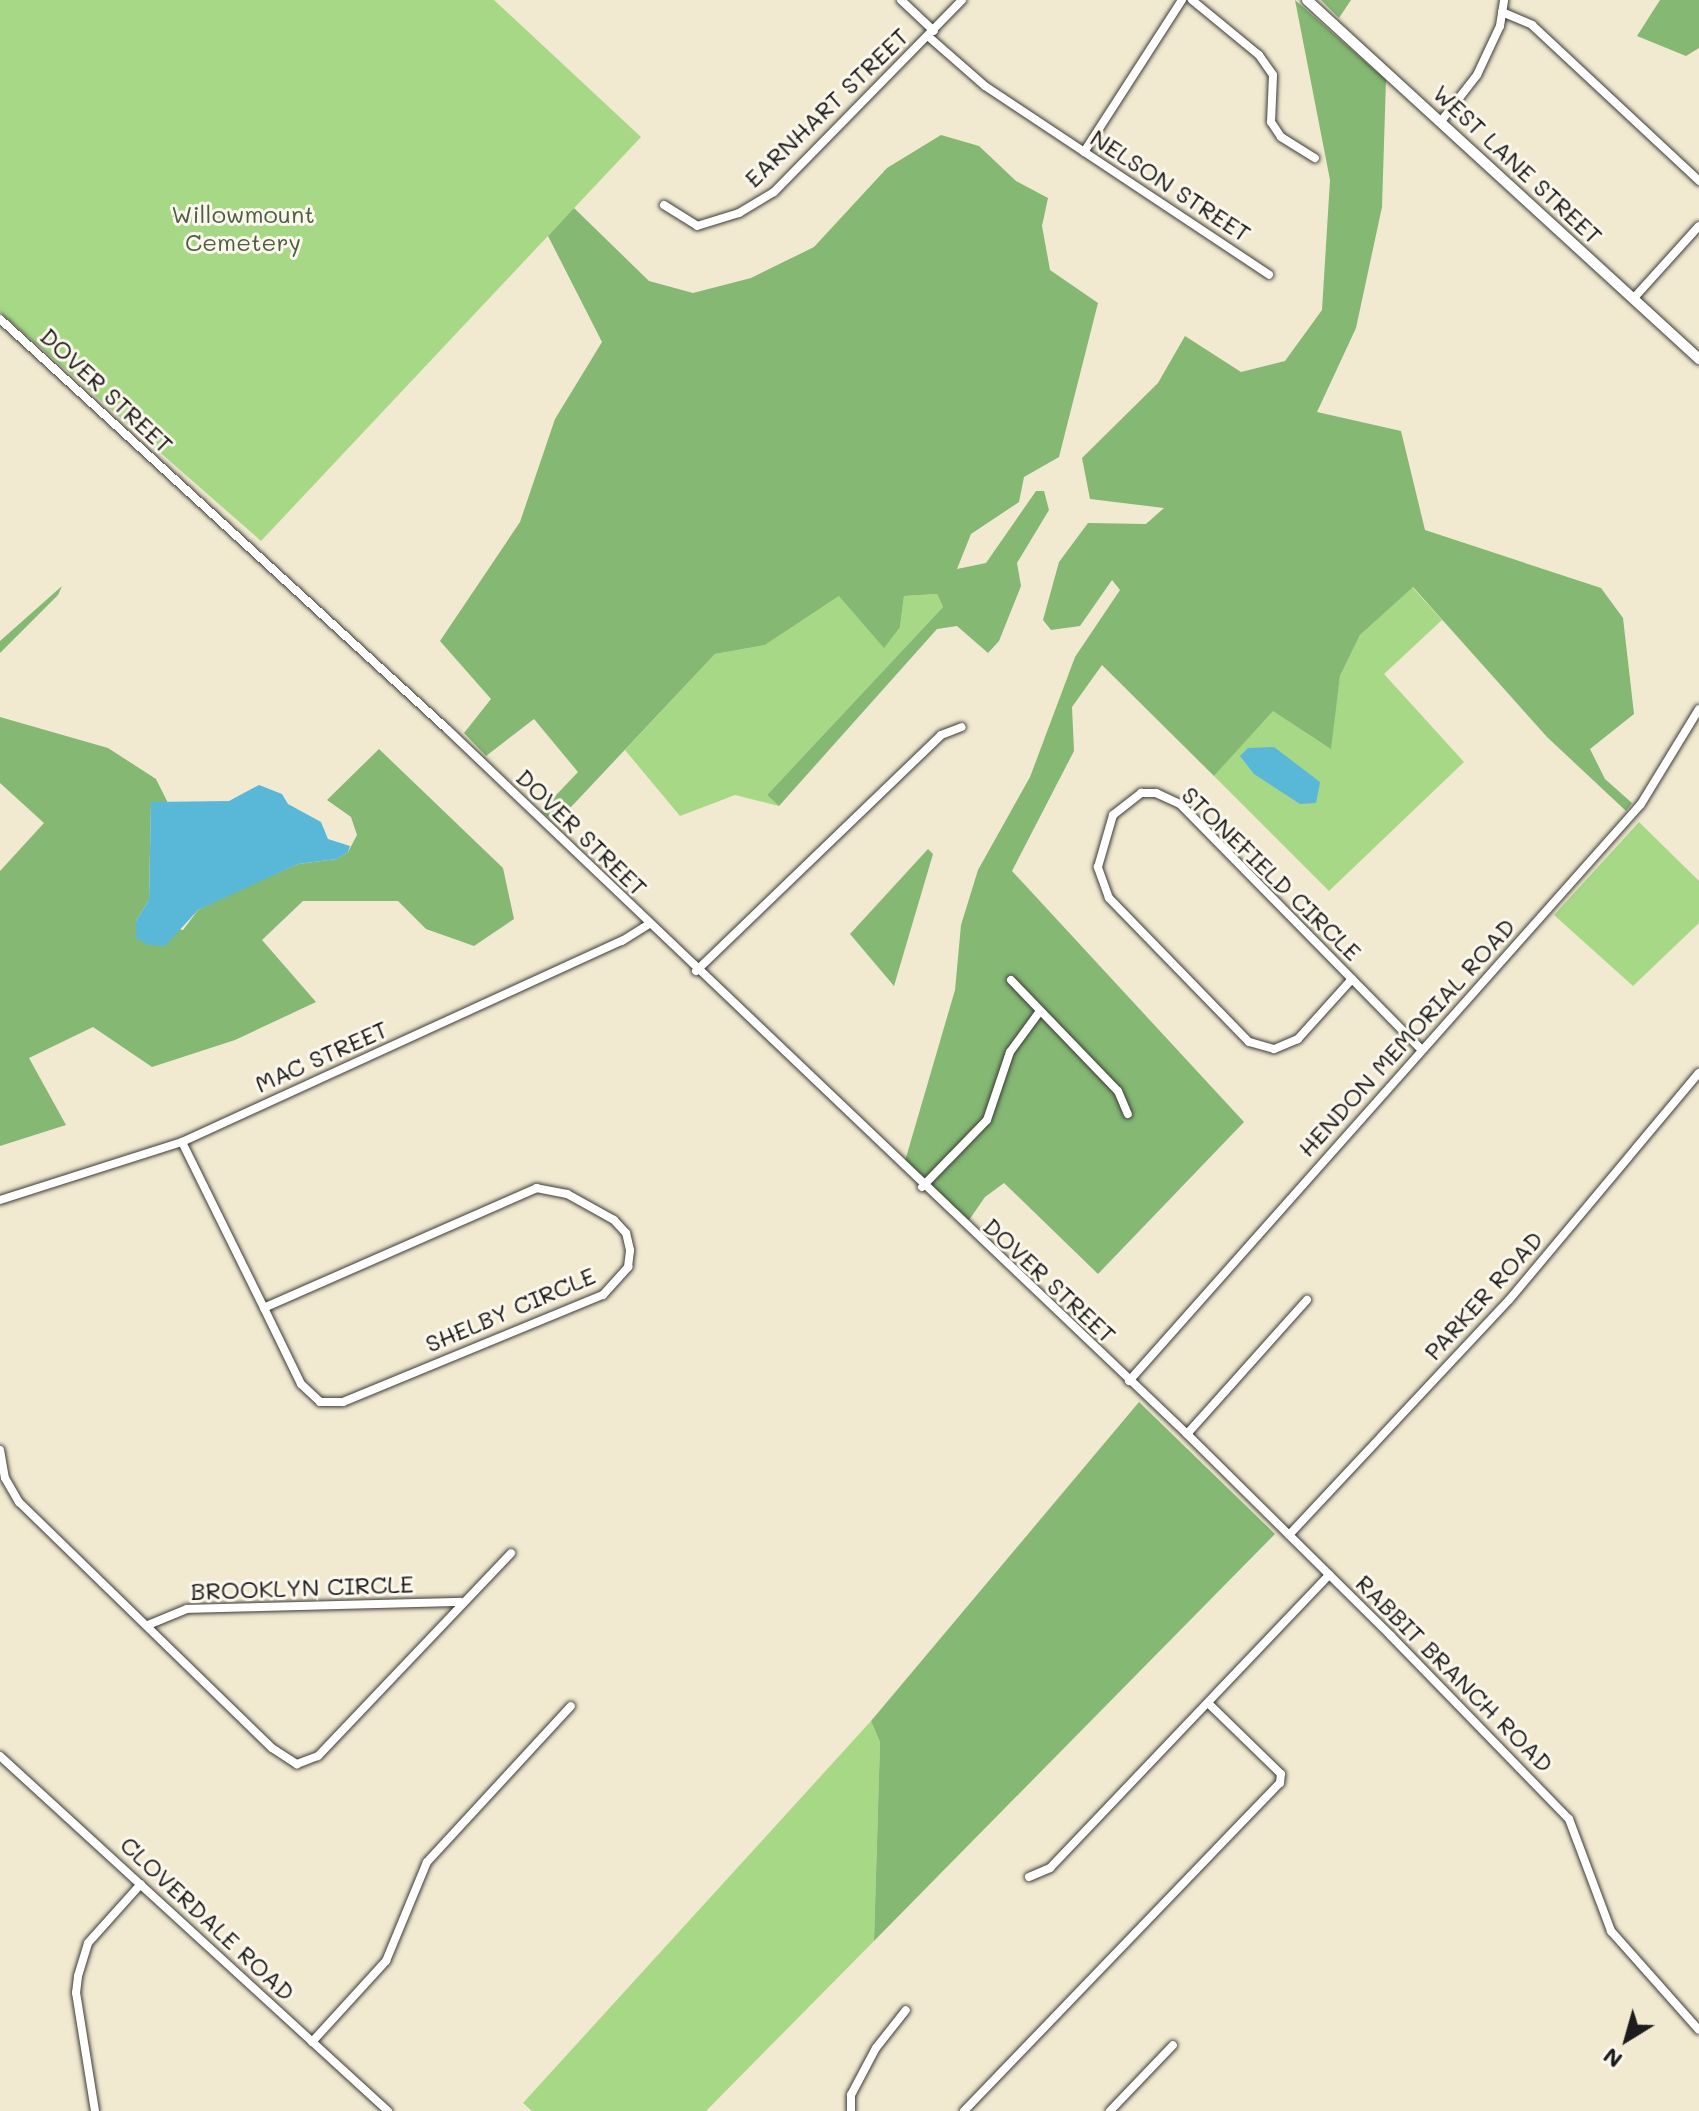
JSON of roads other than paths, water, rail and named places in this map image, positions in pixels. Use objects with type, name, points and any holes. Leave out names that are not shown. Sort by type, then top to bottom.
[{"type":"street","name":"NELSON STREET","points":[[901,0],[985,86],[1269,275]]},
{"type":"street","name":"EARNHART STREET","points":[[664,205],[697,226],[739,213],[774,192],[962,0]]},
{"type":"street","points":[[1084,152],[1182,0]]},
{"type":"street","points":[[1192,0],[1259,55],[1273,75],[1271,122],[1281,137],[1315,158]]},
{"type":"street","name":"WEST LANE STREET","points":[[1307,0],[1442,120],[1699,359]]},
{"type":"street","points":[[1442,120],[1477,75],[1504,0]]},
{"type":"street","points":[[1502,12],[1532,25],[1699,181]]},
{"type":"street","points":[[1633,299],[1699,226]]},
{"type":"street","name":"DOVER STREET","points":[[0,319],[447,729],[696,971],[1129,1381]]},
{"type":"street","name":"HENDON MEMORIAL ROAD","points":[[1129,1381],[1641,804],[1699,709]]},
{"type":"street","points":[[696,971],[941,735],[962,727]]},
{"type":"street","name":"STONEFIELD CIRCLE","points":[[1352,979],[1298,1039],[1274,1049],[1249,1042],[1109,898],[1098,867],[1113,815],[1141,793],[1156,793],[1180,804],[1422,1050]]},
{"type":"street","name":"MAC STREET","points":[[0,1200],[182,1142],[622,941],[649,924]]},
{"type":"street","points":[[1011,980],[1118,1091],[1128,1114]]},
{"type":"street","points":[[922,1187],[987,1120],[1010,1052],[1040,1011]]},
{"type":"street","name":"PARKER ROAD","points":[[1289,1535],[1509,1300],[1699,1073]]},
{"type":"street","name":"SHELBY CIRCLE","points":[[182,1142],[264,1308],[311,1396],[320,1402],[343,1402],[603,1295],[628,1267],[630,1250],[614,1220],[567,1194],[537,1188],[264,1308]]},
{"type":"street","points":[[1187,1434],[1307,1300]]},
{"type":"street","name":"RABBIT BRANCH ROAD","points":[[1129,1381],[1289,1535],[1569,1819],[1611,1931],[1699,2030]]},
{"type":"street","points":[[0,1450],[5,1478],[19,1502],[272,1748],[305,1765],[511,1553]]},
{"type":"street","points":[[1029,1877],[1050,1868],[1329,1575]]},
{"type":"street","name":"BROOKLYN CIRCLE","points":[[148,1625],[187,1609],[461,1602]]},
{"type":"street","points":[[964,2111],[1282,1778],[1208,1703]]},
{"type":"street","points":[[312,2042],[386,1961],[427,1862],[571,1706]]},
{"type":"street","name":"CLOVERDALE ROAD","points":[[0,1756],[388,2111]]},
{"type":"street","points":[[95,2111],[76,1993],[82,1957],[141,1884]]},
{"type":"street","points":[[851,2111],[851,2095],[876,2048],[906,2010]]},
{"type":"street","points":[[1110,2111],[1173,2045]]},
{"type":"water","points":[[1274,747],[1320,782],[1316,803],[1300,804],[1254,774],[1240,756],[1248,748]]},
{"type":"water","points":[[259,785],[282,794],[288,804],[321,822],[328,839],[350,846],[348,852],[337,859],[298,864],[198,910],[165,946],[149,945],[136,938],[136,921],[149,900],[151,802],[229,801]]},
{"type":"park label","name":"Willowmount Cemetery","points":[[243,228]]}]
